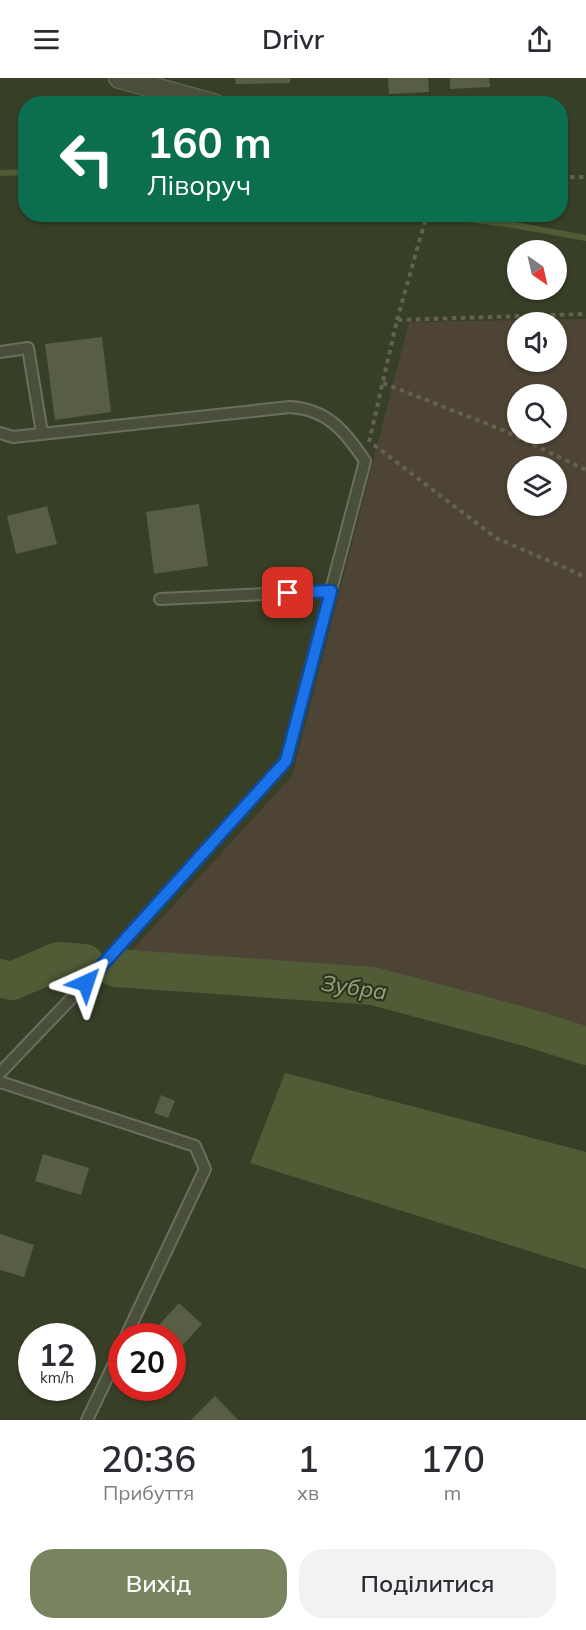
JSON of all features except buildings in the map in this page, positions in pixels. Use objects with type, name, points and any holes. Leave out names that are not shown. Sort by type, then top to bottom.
[{"type":"street","points":[[119,78],[185,96]]},
{"type":"lane","points":[[0,352],[28,348],[42,433]]},
{"type":"lane","points":[[0,433],[13,437],[290,406],[305,407],[333,421],[351,440],[364,461],[286,761],[86,983],[0,1073]]},
{"type":"lane","points":[[160,599],[331,591]]},
{"type":"lane","points":[[0,1082],[195,1146],[205,1169],[132,1323]]},
{"type":"lane","points":[[87,1420],[108,1376]]},
{"type":"path","points":[[568,177],[586,177]]},
{"type":"path","points":[[364,461],[397,320],[425,222]]},
{"type":"path","points":[[397,320],[586,314]]},
{"type":"path","points":[[382,383],[505,431],[586,470]]},
{"type":"path","points":[[369,442],[496,538],[586,577]]},
{"type":"shaded area","points":[[567,319],[586,319],[586,1046],[530,1028],[373,986],[116,968],[292,776],[409,322],[507,320],[507,372],[567,372]]},
{"type":"shaded area","points":[[285,1073],[586,1152],[586,1269],[250,1163]]},
{"type":"waterway","points":[[0,173],[18,172]]},
{"type":"waterway","points":[[491,222],[586,238]]},
{"type":"waterway","name":"Зубра","points":[[0,978],[12,981],[58,961],[85,963]]},
{"type":"waterway","name":"Зубра","points":[[116,968],[373,986],[530,1028],[586,1046]]},
{"type":"route","points":[[86,983],[286,761],[331,591],[288,593]]}]
